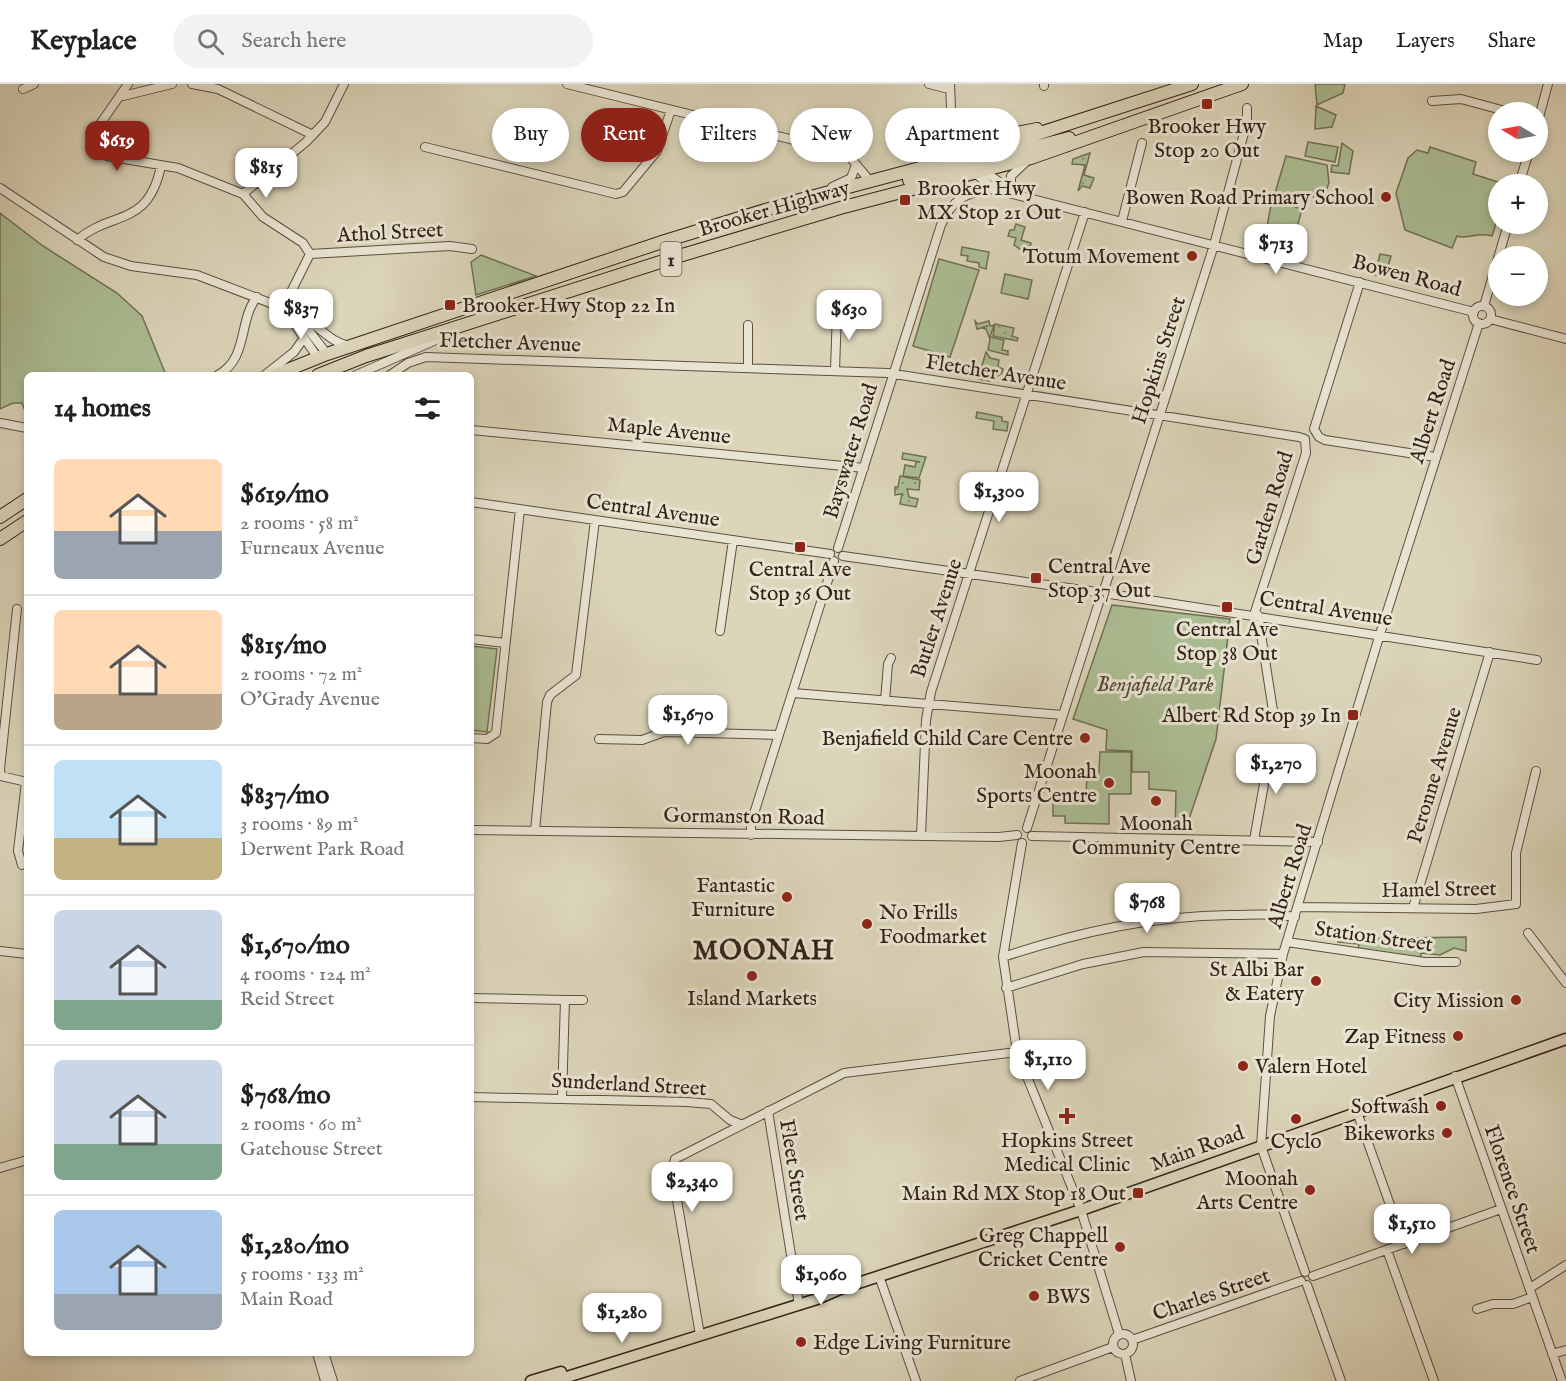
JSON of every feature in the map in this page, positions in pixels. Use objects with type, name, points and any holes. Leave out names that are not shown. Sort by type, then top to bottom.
[{"type":"highway","points":[[1020,133],[1067,126],[1192,84]]},
{"type":"highway","name":"Brooker Highway","points":[[1020,159],[1031,158],[1242,84]]},
{"type":"highway","points":[[1020,150],[1056,140],[1116,129]]},
{"type":"highway","points":[[870,182],[878,186],[890,184],[975,162]]},
{"type":"highway","name":"Brooker Highway","points":[[283,372],[352,346],[665,241],[812,197],[909,172],[975,162]]},
{"type":"highway","name":"Brooker Highway","points":[[332,372],[680,256],[840,208],[975,162]]},
{"type":"highway","points":[[323,356],[329,372]]},
{"type":"highway","points":[[0,517],[24,501]]},
{"type":"highway","points":[[0,539],[24,522]]},
{"type":"main road","name":"Main Road","points":[[531,1381],[548,1380],[699,1331],[840,1289],[1081,1210],[1455,1076],[1566,1039]]},
{"type":"street","points":[[23,89],[34,84]]},
{"type":"street","points":[[128,84],[123,96],[96,130],[94,146],[107,156],[178,168],[243,194],[263,217],[303,243],[310,254],[285,310]]},
{"type":"street","points":[[123,96],[172,84]]},
{"type":"street","points":[[192,84],[218,89],[313,135]]},
{"type":"street","points":[[243,194],[313,135],[325,122],[344,84]]},
{"type":"street","points":[[567,84],[838,151],[849,156],[870,182]]},
{"type":"street","points":[[929,84],[950,86],[951,108]]},
{"type":"street","points":[[1543,102],[1548,84]]},
{"type":"street","points":[[1432,101],[1461,99],[1488,106]]},
{"type":"street","name":"Hopkins Street","points":[[1029,832],[1214,245],[1246,122],[1247,108]]},
{"type":"street","points":[[425,147],[616,194],[623,192],[657,151],[671,110]]},
{"type":"street","points":[[1122,221],[1142,143]]},
{"type":"street","points":[[1014,193],[1009,182],[1012,174],[1031,158]]},
{"type":"street","points":[[909,172],[928,162]]},
{"type":"street","name":"Bowen Road","points":[[975,162],[994,189],[1474,312]]},
{"type":"street","name":"Bowen Road","points":[[975,162],[1014,193]]},
{"type":"street","points":[[812,197],[851,178],[856,165]]},
{"type":"street","points":[[77,240],[87,231],[114,223],[144,203],[153,190],[160,166]]},
{"type":"street","points":[[0,188],[77,240],[117,262],[197,274],[313,322],[336,342],[352,346]]},
{"type":"street","name":"Bayswater Road","points":[[751,835],[751,823],[946,213],[967,193],[994,189]]},
{"type":"street","name":"Butler Avenue","points":[[921,836],[928,704],[1085,212]]},
{"type":"street","points":[[1484,306],[1505,234]]},
{"type":"street","name":"Athol Street","points":[[310,254],[450,246],[472,249]]},
{"type":"street","name":"Garden Road","points":[[1360,282],[1314,429],[1325,440],[1435,457]]},
{"type":"street","points":[[222,372],[237,355],[248,316],[257,297]]},
{"type":"street","points":[[1484,306],[1474,312],[1475,320],[1479,323],[1490,319],[1566,339]]},
{"type":"street","points":[[1484,306],[1490,311],[1490,319]]},
{"type":"street","points":[[285,310],[304,338],[323,356]]},
{"type":"street","points":[[285,310],[307,327],[323,356]]},
{"type":"street","points":[[835,370],[837,311]]},
{"type":"street","name":"Albert Road","points":[[1341,1381],[1261,1146],[1270,1016],[1283,954],[1380,634],[1479,323]]},
{"type":"street","points":[[748,324],[748,367]]},
{"type":"street","points":[[361,372],[425,346],[463,327]]},
{"type":"street","points":[[269,372],[294,352],[304,338]]},
{"type":"street","name":"Fletcher Avenue","points":[[394,372],[408,363],[426,357],[835,370],[893,374],[1299,437],[1305,439],[1307,445]]},
{"type":"street","points":[[0,423],[24,427]]},
{"type":"street","name":"Maple Avenue","points":[[474,430],[864,468]]},
{"type":"street","name":"Garden Road","points":[[1274,717],[1256,615],[1307,445]]},
{"type":"street","name":"Central Avenue","points":[[474,502],[1256,615],[1537,660]]},
{"type":"street","points":[[474,738],[488,739],[496,733],[520,509]]},
{"type":"street","points":[[535,831],[548,702],[550,695],[576,675],[595,520]]},
{"type":"street","points":[[720,631],[733,540]]},
{"type":"street","points":[[17,609],[1,776],[24,781]]},
{"type":"street","points":[[474,639],[505,643]]},
{"type":"street","name":"Peronne Avenue","points":[[1413,908],[1490,652]]},
{"type":"street","points":[[885,701],[888,664],[891,658]]},
{"type":"street","points":[[793,693],[1064,715]]},
{"type":"street","points":[[599,739],[642,740],[664,732],[780,735]]},
{"type":"street","points":[[1253,754],[1264,784],[1254,840]]},
{"type":"street","name":"Hamel Street","points":[[1298,907],[1485,909],[1516,904],[1516,853],[1536,771]]},
{"type":"street","points":[[22,865],[18,850],[24,805]]},
{"type":"street","points":[[1119,1334],[1081,1210],[1017,1052],[1003,957],[1020,829],[1029,832],[1318,842]]},
{"type":"street","name":"Gormanston Road","points":[[474,830],[1020,839]]},
{"type":"street","points":[[1020,839],[1028,842],[1029,832]]},
{"type":"street","points":[[1003,957],[1083,932],[1144,921],[1205,915],[1279,914],[1295,917]]},
{"type":"street","points":[[1528,933],[1566,983]]},
{"type":"street","name":"Station Street","points":[[1287,942],[1424,962],[1456,962]]},
{"type":"street","points":[[0,951],[24,954]]},
{"type":"street","points":[[1006,988],[1083,964],[1144,952],[1283,954]]},
{"type":"street","points":[[474,998],[583,1000]]},
{"type":"street","points":[[562,1098],[565,1000]]},
{"type":"street","points":[[699,1331],[672,1162],[740,1124],[844,1073],[1017,1052]]},
{"type":"street","name":"Florence Street","points":[[1455,1076],[1562,1381]]},
{"type":"street","name":"Sunderland Street","points":[[474,1097],[711,1104],[730,1120],[740,1124]]},
{"type":"street","name":"Fleet Street","points":[[768,1111],[798,1302]]},
{"type":"street","points":[[1357,1112],[1404,1244]]},
{"type":"street","points":[[0,1168],[24,1161]]},
{"type":"street","name":"Charles Street","points":[[1132,1340],[1501,1209]]},
{"type":"street","points":[[1387,1250],[1434,1381]]},
{"type":"street","points":[[1477,1309],[1493,1304],[1513,1304],[1531,1293],[1566,1265]]},
{"type":"street","points":[[879,1276],[916,1381]]},
{"type":"street","points":[[1119,1334],[1125,1334],[1132,1340],[1132,1347],[1125,1354],[1116,1352],[1113,1347],[1114,1338],[1119,1334]]},
{"type":"street","points":[[1020,1381],[1113,1347]]},
{"type":"street","points":[[1552,1354],[1566,1350]]},
{"type":"street","points":[[1125,1354],[1131,1381]]},
{"type":"street","points":[[318,1356],[326,1381]]},
{"type":"street","points":[[325,1356],[333,1381]]},
{"type":"green space","points":[[1315,84],[1345,84],[1343,93],[1317,105]]},
{"type":"green space","points":[[1316,106],[1336,115],[1332,127],[1315,129]]},
{"type":"green space","points":[[1308,142],[1338,147],[1335,162],[1305,156]]},
{"type":"green space","points":[[1342,143],[1353,151],[1349,174],[1331,172],[1332,165],[1338,166]]},
{"type":"green space","points":[[1430,147],[1476,162],[1473,174],[1488,179],[1488,234],[1493,234],[1492,236],[1482,234],[1457,236],[1452,248],[1405,230],[1396,193],[1408,158],[1417,150],[1428,153]]},
{"type":"green space","points":[[1090,153],[1084,175],[1094,178],[1090,188],[1082,186],[1078,191],[1085,165],[1072,164],[1073,159]]},
{"type":"green space","points":[[1286,156],[1327,165],[1329,183],[1323,199],[1302,194],[1301,198],[1297,198],[1295,207],[1302,209],[1289,256],[1263,249],[1270,210]]},
{"type":"green space","points":[[0,213],[43,246],[117,293],[142,316],[165,372],[24,372],[24,408],[22,403],[13,403],[0,409]]},
{"type":"green space","points":[[1016,224],[1025,227],[1021,240],[1031,243],[1028,255],[1014,245],[1016,238],[1008,236]]},
{"type":"green space","points":[[962,247],[989,252],[986,269],[979,267],[979,263],[967,261],[968,256],[961,255]]},
{"type":"green space","points":[[1380,254],[1391,256],[1385,278],[1375,275]]},
{"type":"green space","points":[[481,255],[536,276],[476,295],[471,262]]},
{"type":"green space","points":[[939,259],[979,270],[950,357],[913,346]]},
{"type":"green space","points":[[1005,274],[1032,280],[1028,299],[1001,293]]},
{"type":"green space","points":[[975,321],[978,324],[989,321],[990,326],[994,325],[990,337],[1004,340],[1002,350],[1008,351],[1008,355],[988,350],[990,339],[986,329],[982,328],[988,326],[977,329]]},
{"type":"green space","points":[[995,324],[1014,328],[1012,336],[1018,338],[1017,341],[993,336]]},
{"type":"green space","points":[[986,352],[990,358],[999,360],[998,367],[1003,369],[1002,373],[990,381],[978,379]]},
{"type":"green space","points":[[977,412],[1002,417],[1002,421],[1008,422],[1007,431],[993,429],[994,421],[976,418]]},
{"type":"green space","points":[[903,453],[926,457],[919,478],[903,476],[905,465],[915,467],[916,462],[920,462],[902,459]]},
{"type":"green space","points":[[900,476],[920,480],[919,490],[907,489],[909,497],[918,499],[916,507],[900,504],[902,494],[895,495],[895,487],[898,487]]},
{"type":"green space","name":"Benjafield Park","points":[[1112,605],[1230,619],[1216,739],[1185,831],[1175,831],[1176,791],[1149,789],[1149,772],[1132,772],[1132,751],[1106,750],[1107,730],[1073,719]]},
{"type":"green space","points":[[474,646],[497,649],[487,732],[474,730]]},
{"type":"green space","name":"Moonah Sports Centre","points":[[1100,752],[1131,752],[1131,794],[1109,794],[1109,824],[1065,823],[1065,816],[1053,816],[1053,796],[1086,796],[1087,772],[1099,772]]},
{"type":"green space","points":[[1466,937],[1466,951],[1454,948],[1440,955],[1421,953],[1421,958],[1358,950],[1359,944],[1338,942],[1338,939]]},
{"type":"place","name":"Brooker Hwy Stop 20 Out","points":[[1207,104]]},
{"type":"place","name":"Bowen Road Primary School","points":[[1386,197]]},
{"type":"place","name":"Brooker Hwy MX Stop 21 Out","points":[[905,200]]},
{"type":"place","name":"Totum Movement","points":[[1192,256]]},
{"type":"place","name":"Brooker Hwy Stop 22 In","points":[[450,305]]},
{"type":"place","name":"Central Ave Stop 36 Out","points":[[800,547]]},
{"type":"place","name":"Central Ave Stop 37 Out","points":[[1036,578]]},
{"type":"place","name":"Central Ave Stop 38 Out","points":[[1227,607]]},
{"type":"place","name":"Albert Rd Stop 39 In","points":[[1353,715]]},
{"type":"place","name":"Benjafield Child Care Centre","points":[[1085,738]]},
{"type":"place","name":"Moonah Sports Centre","points":[[1109,783]]},
{"type":"place","name":"Moonah Community Centre","points":[[1156,801]]},
{"type":"place","name":"Fantastic Furniture","points":[[787,897]]},
{"type":"place","name":"No Frills Foodmarket","points":[[867,924]]},
{"type":"place","name":"Island Markets","points":[[752,976]]},
{"type":"place","name":"St Albi Bar & Eatery","points":[[1316,981]]},
{"type":"place","name":"City Mission","points":[[1516,1000]]},
{"type":"place","name":"Zap Fitness","points":[[1458,1036]]},
{"type":"place","name":"Valern Hotel","points":[[1243,1066]]},
{"type":"place","name":"Softwash","points":[[1441,1106]]},
{"type":"place","name":"Hopkins Street Medical Clinic","points":[[1067,1116]]},
{"type":"place","name":"Cyclo","points":[[1296,1119]]},
{"type":"place","name":"Bikeworks","points":[[1447,1133]]},
{"type":"place","name":"Moonah Arts Centre","points":[[1310,1190]]},
{"type":"place","name":"Main Rd MX Stop 18 Out","points":[[1138,1193]]},
{"type":"place","name":"Greg Chappell Cricket Centre","points":[[1120,1247]]},
{"type":"place","name":"BWS","points":[[1034,1296]]},
{"type":"place","name":"Edge Living Furniture","points":[[801,1342]]},
{"type":"district","name":"MOONAH","points":[[764,950]]}]
